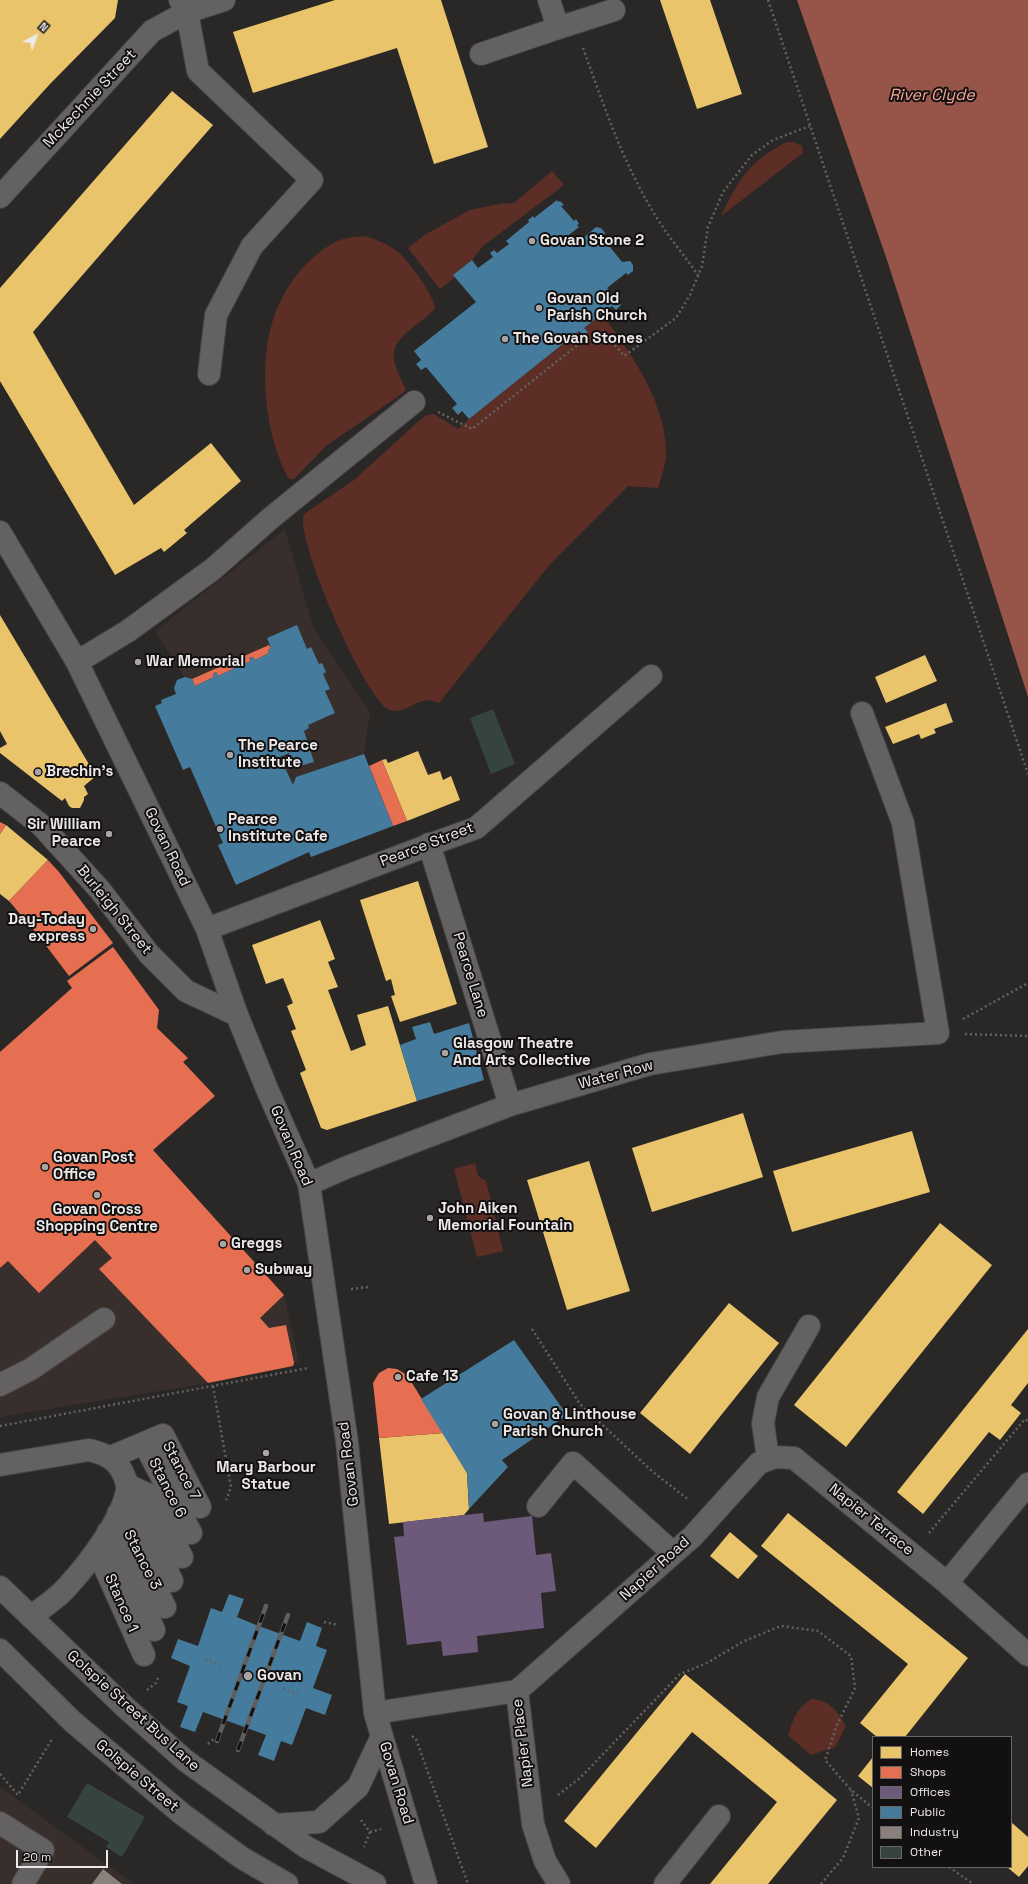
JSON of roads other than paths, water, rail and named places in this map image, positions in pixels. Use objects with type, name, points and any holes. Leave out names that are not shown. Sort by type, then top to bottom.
[{"type":"street","name":"Mckechnie Street","points":[[0,197],[152,31],[184,6],[224,0]]},
{"type":"street","points":[[549,0],[566,25]]},
{"type":"street","points":[[184,6],[198,71],[312,180],[252,246],[216,315],[209,374]]},
{"type":"street","points":[[481,54],[614,10]]},
{"type":"street","points":[[77,662],[128,631],[213,569],[272,517],[414,402]]},
{"type":"street","name":"Govan Road","points":[[0,532],[77,662],[207,930],[237,1015],[267,1089],[309,1184],[347,1442],[375,1713],[426,1884]]},
{"type":"street","name":"Pearce Street","points":[[207,930],[429,844],[476,828],[651,676]]},
{"type":"street","name":"Water Row","points":[[309,1184],[344,1168],[510,1105],[650,1064],[782,1042],[938,1033],[902,823],[862,713]]},
{"type":"street","name":"Burleigh Street","points":[[0,793],[41,825],[100,890],[149,954],[186,991],[237,1015]]},
{"type":"street","name":"Pearce Lane","points":[[429,844],[510,1105]]},
{"type":"street","points":[[0,1385],[31,1369],[104,1319]]},
{"type":"street","points":[[768,1459],[763,1423],[768,1397],[809,1326]]},
{"type":"street","points":[[111,1457],[153,1439]]},
{"type":"street","name":"Stance 7","points":[[153,1439],[200,1507]]},
{"type":"street","name":"Stance 6","points":[[153,1439],[190,1533]]},
{"type":"street","points":[[0,1465],[89,1450],[111,1457],[122,1470],[127,1488],[172,1581]]},
{"type":"street","name":"Napier Terrace","points":[[768,1459],[776,1457],[794,1458],[947,1583],[1028,1655]]},
{"type":"street","name":"Napier Road","points":[[517,1691],[693,1536],[759,1463],[768,1459]]},
{"type":"street","points":[[538,1506],[573,1463],[673,1553]]},
{"type":"street","points":[[947,1583],[1028,1484]]},
{"type":"street","points":[[127,1488],[151,1496],[182,1557]]},
{"type":"street","points":[[31,1617],[67,1587],[97,1550],[113,1523],[127,1488]]},
{"type":"street","points":[[113,1523],[154,1630]]},
{"type":"street","name":"Stance 3","points":[[113,1523],[165,1607]]},
{"type":"street","name":"Stance 1","points":[[97,1550],[144,1655]]},
{"type":"street","name":"Golspie Street Bus Lane","points":[[0,1587],[126,1708],[186,1761],[274,1825],[306,1846],[375,1884]]},
{"type":"street","name":"Golspie Street","points":[[0,1650],[73,1722],[182,1814],[242,1858],[288,1884]]},
{"type":"street","name":"Napier Place","points":[[375,1713],[517,1691],[533,1824],[545,1861],[559,1884]]},
{"type":"street","points":[[274,1825],[319,1822],[358,1787],[382,1736]]},
{"type":"street","points":[[665,1884],[719,1816]]},
{"type":"street","points":[[0,1823],[43,1850],[23,1884]]},
{"type":"water","name":"River Clyde","points":[[797,0],[1028,0],[1028,697],[887,260]]},
{"type":"railway","points":[[217,1741],[266,1606]]},
{"type":"railway","points":[[238,1750],[288,1615]]},
{"type":"place","name":"Govan Stone 2","points":[[532,241]]},
{"type":"place","name":"Govan Old Parish Church","points":[[539,308]]},
{"type":"place","name":"The Govan Stones","points":[[505,339]]},
{"type":"place","name":"War Memorial","points":[[138,662]]},
{"type":"place","name":"The Pearce Institute","points":[[230,755]]},
{"type":"place","name":"Brechin's","points":[[38,772]]},
{"type":"place","name":"Pearce Institute Cafe","points":[[220,829]]},
{"type":"place","name":"Sir William Pearce","points":[[109,834]]},
{"type":"place","name":"Day-Today express","points":[[93,929]]},
{"type":"place","name":"Glasgow Theatre And Arts Collective","points":[[445,1053]]},
{"type":"place","name":"Govan Post Office","points":[[45,1167]]},
{"type":"place","name":"Govan Cross Shopping Centre","points":[[97,1195]]},
{"type":"place","name":"John Aiken Memorial Fountain","points":[[430,1218]]},
{"type":"place","name":"Greggs","points":[[223,1244]]},
{"type":"place","name":"Subway","points":[[247,1270]]},
{"type":"place","name":"Cafe 13","points":[[398,1377]]},
{"type":"place","name":"Govan & Linthouse Parish Church","points":[[495,1424]]},
{"type":"place","name":"Mary Barbour Statue","points":[[266,1453]]},
{"type":"place","name":"Govan","points":[[248,1676]]}]
